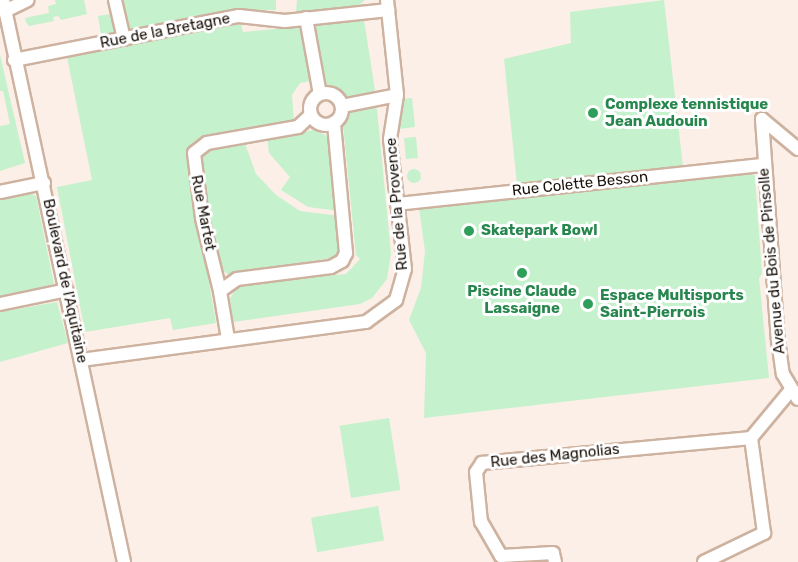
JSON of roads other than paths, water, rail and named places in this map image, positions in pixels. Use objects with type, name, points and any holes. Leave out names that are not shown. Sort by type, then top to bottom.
[{"type":"street","points":[[4,6],[28,0]]},
{"type":"street","points":[[115,0],[124,39]]},
{"type":"street","name":"Rue de la Bretagne","points":[[14,60],[239,16],[285,21],[388,5]]},
{"type":"street","name":"Rue de la Provence","points":[[81,360],[366,322],[383,312],[396,300],[405,277],[390,138],[397,95],[388,5]]},
{"type":"street","name":"Boulevard de l'Aquitaine","points":[[4,6],[124,562]]},
{"type":"street","points":[[306,18],[320,94]]},
{"type":"street","points":[[320,94],[333,94],[342,106],[341,116],[334,123],[323,125],[311,115],[312,101],[320,94]]},
{"type":"street","points":[[342,106],[397,95]]},
{"type":"street","name":"Rue Martet","points":[[228,339],[220,291],[202,218],[194,153],[207,143],[298,128],[311,115]]},
{"type":"street","name":"Avenue du Bois de Pinsolle","points":[[794,395],[778,340],[762,119],[798,149]]},
{"type":"street","points":[[220,291],[237,279],[331,267],[342,261],[346,253],[343,195],[334,123]]},
{"type":"street","name":"Rue Colette Besson","points":[[397,204],[764,165]]},
{"type":"street","points":[[0,192],[44,183]]},
{"type":"street","points":[[0,304],[67,290]]},
{"type":"street","points":[[704,562],[764,534],[751,438],[794,395]]},
{"type":"street","name":"Rue des Magnolias","points":[[555,562],[553,553],[501,556],[481,522],[476,472],[482,463],[751,438]]},
{"type":"place","name":"Complexe tennistique Jean Audouin","points":[[593,113]]},
{"type":"place","name":"Skatepark Bowl","points":[[469,231]]},
{"type":"place","name":"Piscine Claude Lassaigne","points":[[522,273]]},
{"type":"place","name":"Espace Multisports Saint-Pierrois","points":[[588,304]]}]
